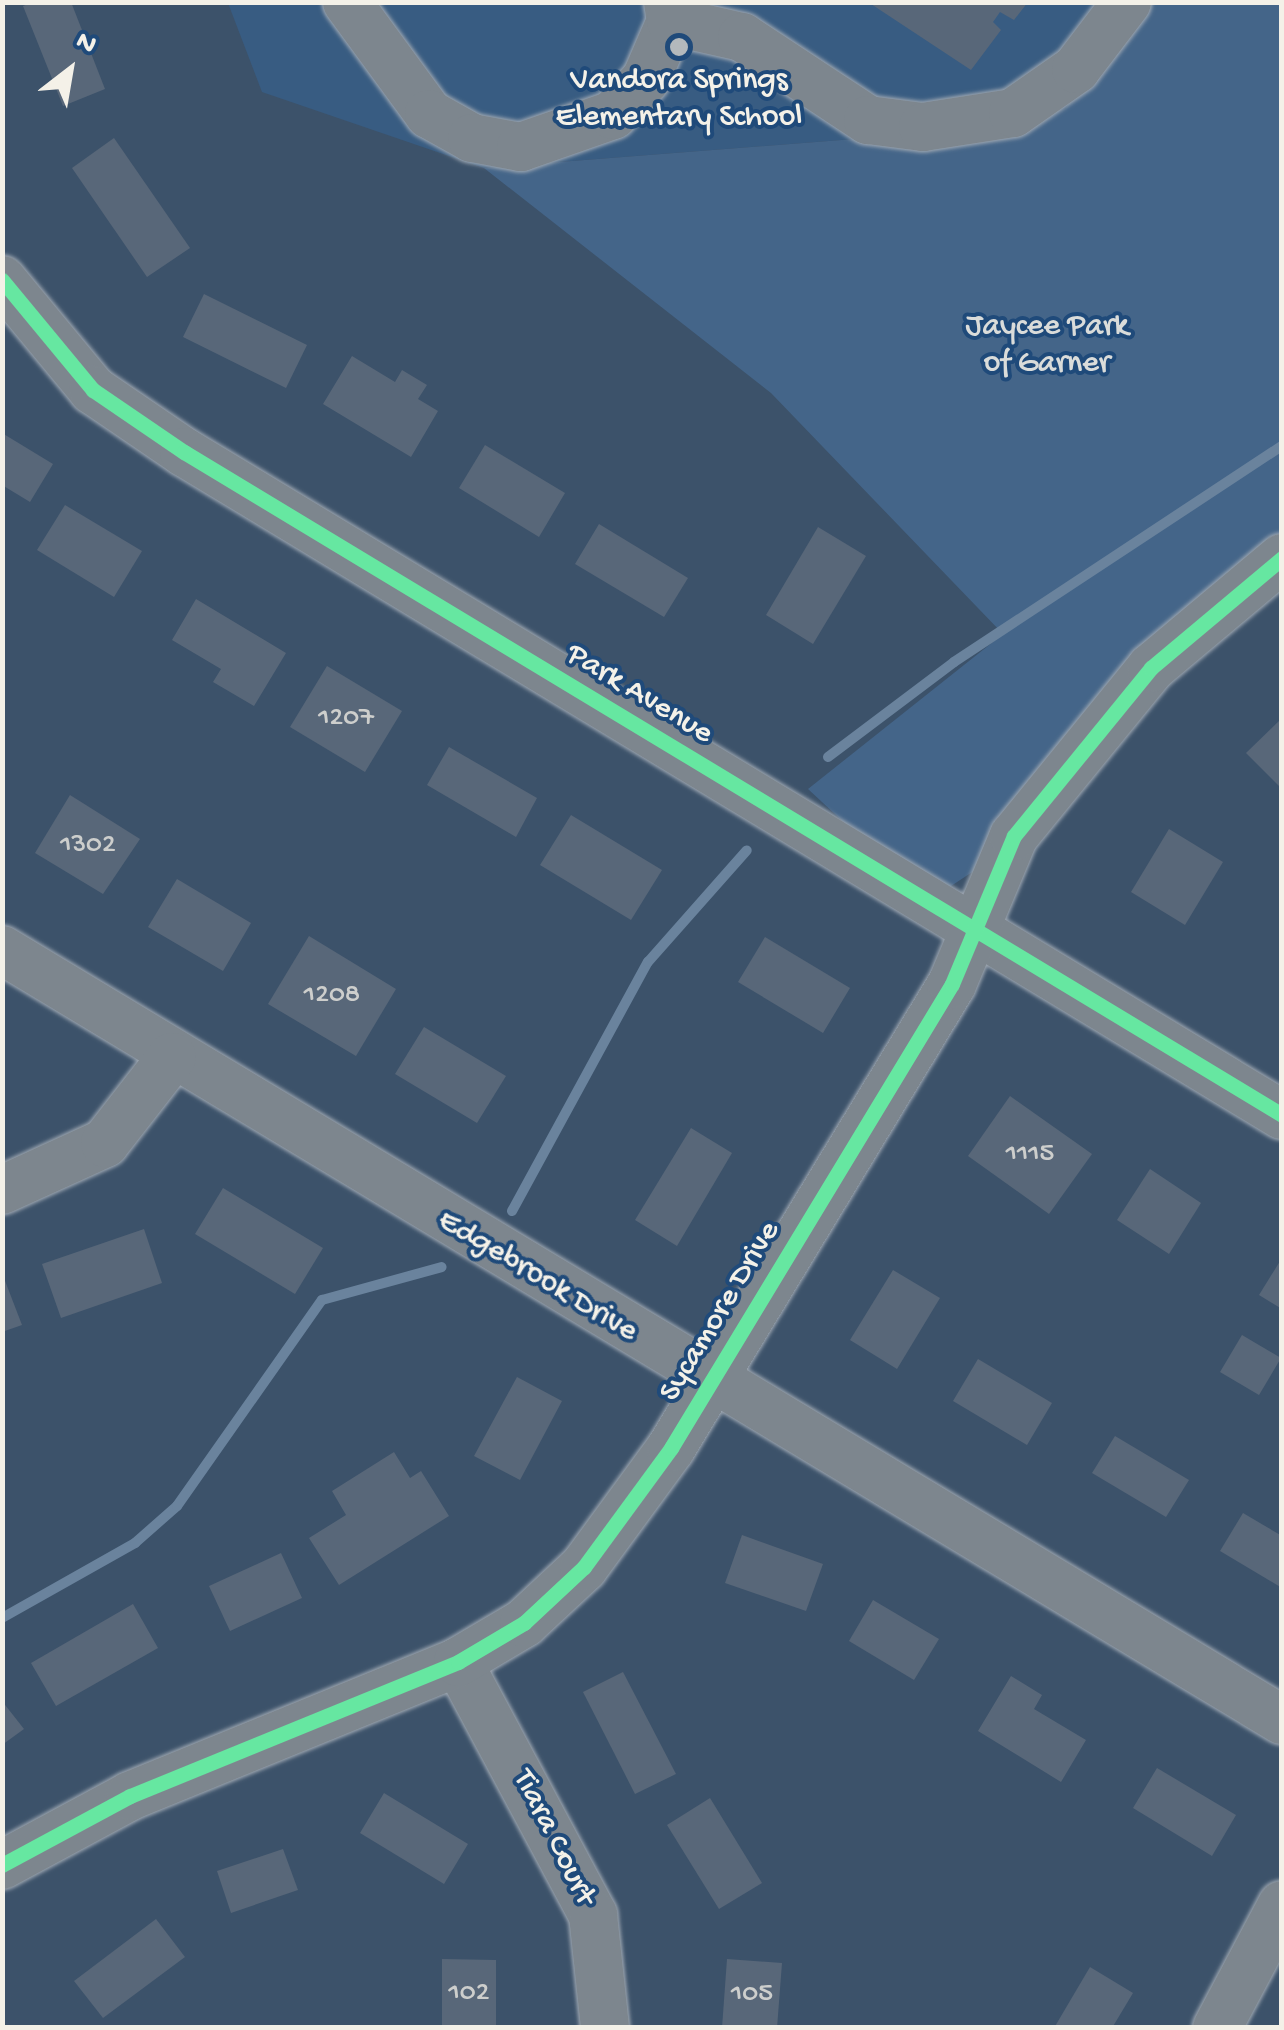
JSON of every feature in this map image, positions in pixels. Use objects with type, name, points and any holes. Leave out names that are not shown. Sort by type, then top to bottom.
[{"type":"street","points":[[347,2],[429,114],[472,138],[521,148],[613,115],[646,78],[669,12],[742,37],[868,120],[923,127],[1013,113],[1076,69],[1127,2]]},
{"type":"street","name":"Park Avenue","points":[[2,280],[93,390],[184,452],[1282,1115]]},
{"type":"street","name":"Sycamore Drive","points":[[2,1865],[130,1796],[458,1662],[524,1622],[584,1566],[711,1381],[952,984],[971,929],[1014,836],[1152,668],[1282,558]]},
{"type":"street","name":"Edgebrook Drive","points":[[2,950],[172,1057],[1282,1720]]},
{"type":"street","points":[[2,1190],[105,1143],[172,1057]]},
{"type":"street","name":"Tiara Court","points":[[458,1662],[593,1914],[605,2028]]},
{"type":"street","points":[[1217,2028],[1282,1905]]},
{"type":"shaded area","name":"Vandora Springs Elementary School","points":[[228,3],[1148,3],[1065,109],[867,138],[484,168],[262,92]]},
{"type":"green space","name":"Jaycee Park of Garner","points":[[1148,3],[1281,3],[1281,534],[992,859],[948,888],[850,828],[808,789],[1003,634],[771,393],[484,168],[867,138],[1065,109]]},
{"type":"building","points":[[33,2],[71,2],[105,89],[63,106],[23,6]]},
{"type":"building","points":[[868,2],[1028,2],[1014,20],[1000,12],[993,22],[1001,30],[971,70]]},
{"type":"building","points":[[114,138],[190,248],[147,277],[72,168]]},
{"type":"building","points":[[204,294],[307,345],[286,388],[183,337]]},
{"type":"building","points":[[352,356],[395,382],[402,370],[427,385],[418,399],[438,411],[411,457],[323,404]]},
{"type":"building","points":[[2,433],[53,464],[30,502],[2,485]]},
{"type":"building","points":[[485,445],[565,493],[539,537],[459,488]]},
{"type":"building","points":[[65,505],[142,551],[114,597],[37,550]]},
{"type":"building","points":[[599,524],[688,578],[664,617],[575,564]]},
{"type":"building","points":[[818,527],[866,556],[813,644],[766,615]]},
{"type":"building","points":[[196,599],[286,653],[254,706],[213,682],[221,669],[172,640]]},
{"type":"building","points":[[327,666],[402,711],[365,772],[290,727]]},
{"type":"building","points":[[1282,718],[1282,789],[1246,753]]},
{"type":"building","points":[[449,747],[537,798],[516,837],[427,785]]},
{"type":"building","points":[[70,795],[140,839],[103,894],[35,853]]},
{"type":"building","points":[[571,815],[662,870],[631,920],[540,865]]},
{"type":"building","points":[[1169,829],[1223,862],[1185,925],[1131,892]]},
{"type":"building","points":[[177,879],[251,923],[223,971],[148,927]]},
{"type":"building","points":[[309,936],[396,989],[356,1056],[268,1004]]},
{"type":"building","points":[[765,937],[850,988],[823,1033],[738,982]]},
{"type":"building","points":[[424,1027],[506,1076],[477,1123],[395,1074]]},
{"type":"building","points":[[1010,1096],[1092,1154],[1049,1214],[968,1156]]},
{"type":"building","points":[[691,1128],[732,1153],[677,1246],[635,1220]]},
{"type":"building","points":[[1150,1169],[1201,1203],[1169,1254],[1117,1220]]},
{"type":"building","points":[[223,1188],[323,1248],[295,1294],[195,1234]]},
{"type":"building","points":[[144,1229],[162,1283],[61,1318],[42,1264]]},
{"type":"building","points":[[1282,1258],[1282,1309],[1259,1295]]},
{"type":"building","points":[[893,1270],[940,1298],[897,1369],[850,1340]]},
{"type":"building","points":[[2,1273],[22,1325],[2,1332]]},
{"type":"building","points":[[1242,1335],[1281,1358],[1259,1395],[1220,1372]]},
{"type":"building","points":[[978,1359],[1052,1403],[1027,1445],[953,1401]]},
{"type":"building","points":[[517,1377],[562,1401],[520,1480],[474,1456]]},
{"type":"building","points":[[1115,1436],[1189,1480],[1166,1517],[1092,1473]]},
{"type":"building","points":[[394,1452],[410,1478],[421,1471],[449,1516],[339,1585],[309,1538],[346,1515],[332,1491]]},
{"type":"building","points":[[1243,1513],[1282,1536],[1282,1588],[1220,1551]]},
{"type":"building","points":[[742,1535],[823,1564],[806,1611],[725,1583]]},
{"type":"building","points":[[281,1553],[302,1598],[230,1631],[209,1586]]},
{"type":"building","points":[[873,1600],[939,1639],[914,1680],[849,1641]]},
{"type":"building","points":[[133,1604],[158,1648],[56,1706],[31,1663]]},
{"type":"building","points":[[623,1672],[676,1774],[635,1794],[583,1692]]},
{"type":"building","points":[[1011,1676],[1042,1695],[1034,1709],[1086,1740],[1061,1782],[978,1731]]},
{"type":"building","points":[[2,1701],[24,1729],[2,1745]]},
{"type":"building","points":[[1157,1768],[1236,1815],[1212,1856],[1133,1808]]},
{"type":"building","points":[[384,1793],[468,1844],[444,1884],[360,1833]]},
{"type":"building","points":[[710,1798],[762,1883],[719,1909],[667,1825]]},
{"type":"building","points":[[283,1849],[298,1890],[231,1913],[217,1871]]},
{"type":"building","points":[[156,1919],[185,1957],[103,2018],[74,1981]]},
{"type":"building","points":[[442,1959],[496,1960],[496,2028],[442,2028]]},
{"type":"building","points":[[727,1959],[782,1963],[777,2028],[722,2028]]},
{"type":"building","points":[[1090,1967],[1133,1993],[1112,2028],[1054,2028]]},
{"type":"waterway","points":[[828,757],[954,662],[1282,446]]},
{"type":"waterway","points":[[512,1211],[648,962],[747,850]]},
{"type":"waterway","points":[[2,1618],[135,1543],[177,1506],[322,1300],[442,1267]]},
{"type":"cycle path","points":[[2,280],[93,390],[184,452],[1282,1115]]},
{"type":"cycle path","points":[[2,1865],[130,1796],[458,1662],[524,1623],[584,1567],[671,1448],[952,984],[1014,836],[1151,668],[1282,558]]},
{"type":"place","name":"Vandora Springs Elementary School","points":[[679,47]]}]
